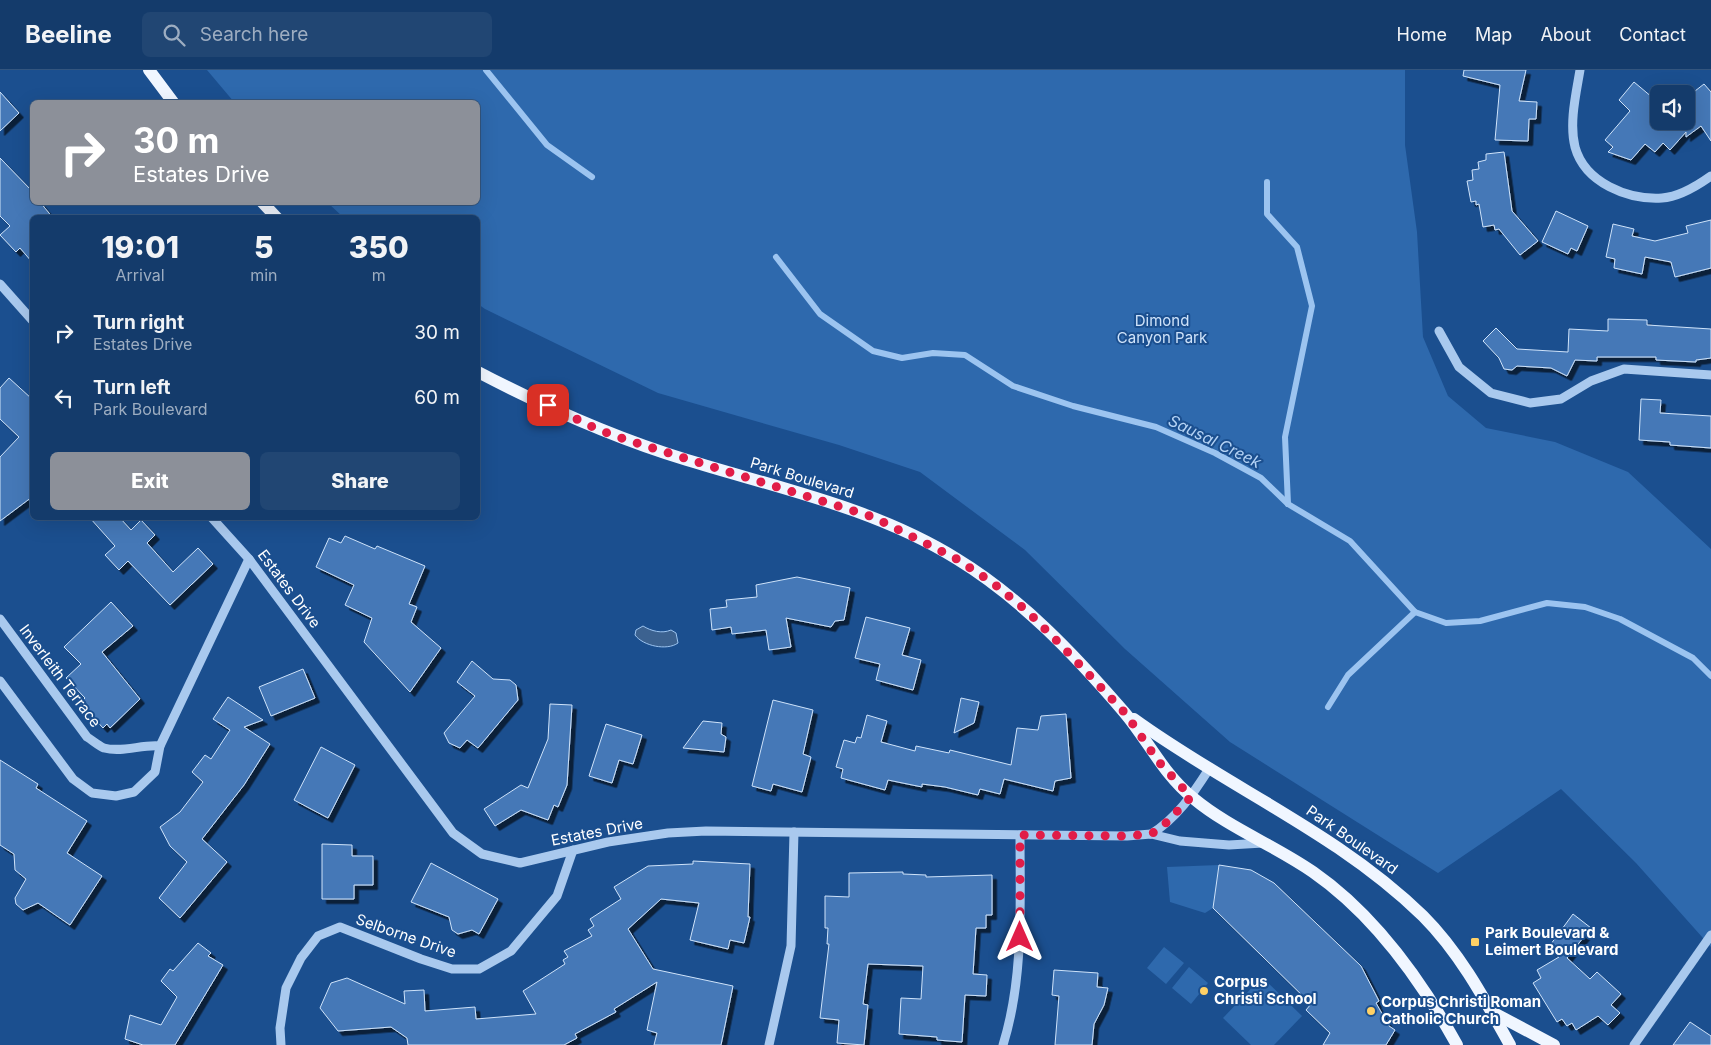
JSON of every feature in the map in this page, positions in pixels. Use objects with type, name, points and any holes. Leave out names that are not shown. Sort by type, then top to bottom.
[{"type":"main road","points":[[149,70],[172,100]]},
{"type":"main road","points":[[265,205],[274,215]]},
{"type":"main road","name":"Park Boulevard","points":[[480,373],[599,430],[684,459],[873,517],[915,536],[955,558],[993,583],[1027,611],[1126,714],[1158,761],[1191,797],[1315,873],[1358,909],[1415,976],[1457,1045]]},
{"type":"main road","name":"Park Boulevard","points":[[1126,714],[1209,769],[1350,855],[1390,886],[1424,918],[1463,964],[1510,1045]]},
{"type":"main road","points":[[1492,1012],[1554,1045]]},
{"type":"street","points":[[1580,70],[1573,109],[1575,147],[1589,171],[1611,188],[1637,196],[1664,198],[1693,188],[1711,176]]},
{"type":"street","points":[[0,284],[30,318]]},
{"type":"street","points":[[1439,331],[1459,367],[1491,393],[1530,403],[1561,399],[1591,381],[1624,369],[1711,374]]},
{"type":"street","name":"Estates Drive","points":[[214,520],[249,559],[453,832],[482,854],[520,863],[574,850],[668,833],[794,832],[1127,836],[1151,834],[1180,841],[1229,845],[1265,842]]},
{"type":"street","points":[[0,681],[73,779],[92,793],[116,796],[134,792],[155,772],[160,746],[249,559]]},
{"type":"street","name":"Inverleith Terrace","points":[[0,619],[87,737],[103,748],[125,749],[148,745],[160,746]]},
{"type":"street","points":[[1151,834],[1161,828],[1191,797],[1209,769]]},
{"type":"street","points":[[769,1045],[791,946],[794,832]]},
{"type":"street","points":[[1003,1045],[1009,1025],[1020,937],[1020,835]]},
{"type":"street","name":"Selborne Drive","points":[[281,1045],[280,1028],[286,988],[302,958],[318,936],[340,927],[421,959],[452,968],[479,969],[511,951],[557,896],[574,850]]},
{"type":"street","points":[[1634,1045],[1711,935]]},
{"type":"green space","name":"Dimond Canyon Park","points":[[207,70],[1405,70],[1405,145],[1417,232],[1423,337],[1448,396],[1486,428],[1555,442],[1628,472],[1711,549],[1711,947],[1636,863],[1561,789],[1438,873],[1230,742],[1125,649],[1025,550],[920,472],[839,445],[658,393],[485,309],[480,305],[480,215],[341,215],[330,205],[480,205],[480,100],[232,100]]},
{"type":"green space","points":[[1219,865],[1213,908],[1205,913],[1170,902],[1167,867]]},
{"type":"green space","points":[[1164,947],[1184,963],[1166,984],[1147,968]]},
{"type":"green space","points":[[1189,967],[1208,983],[1191,1004],[1172,988]]},
{"type":"green space","points":[[1262,977],[1302,1016],[1274,1045],[1251,1045],[1223,1018]]},
{"type":"shaded area","points":[[643,626],[664,632],[671,630],[676,633],[678,643],[662,647],[644,642],[635,635],[636,630]]},
{"type":"building","points":[[1464,70],[1526,70],[1519,101],[1537,102],[1536,119],[1529,119],[1528,141],[1495,140],[1500,85],[1463,76]]},
{"type":"building","points":[[1634,82],[1650,95],[1650,130],[1695,130],[1695,91],[1704,84],[1711,92],[1711,141],[1701,126],[1686,137],[1686,132],[1670,150],[1663,143],[1655,152],[1645,144],[1631,160],[1608,152],[1613,147],[1605,140],[1630,111],[1619,100]]},
{"type":"building","points":[[0,92],[19,113],[0,131]]},
{"type":"building","points":[[1504,152],[1512,211],[1538,241],[1520,255],[1499,229],[1495,230],[1494,225],[1483,227],[1479,204],[1476,205],[1476,201],[1471,202],[1467,181],[1473,180],[1472,170],[1479,169],[1478,162],[1486,160],[1486,154]]},
{"type":"building","points":[[0,158],[30,189],[30,205],[42,205],[51,215],[30,215],[30,260],[20,248],[16,252],[0,235],[10,226],[0,216]]},
{"type":"building","points":[[1556,211],[1588,226],[1577,251],[1571,248],[1568,254],[1542,242]]},
{"type":"building","points":[[1711,220],[1711,268],[1675,277],[1671,262],[1645,257],[1642,274],[1614,268],[1615,259],[1606,257],[1613,224],[1634,229],[1632,236],[1655,241],[1688,233],[1686,226]]},
{"type":"building","points":[[1608,319],[1647,320],[1647,325],[1711,329],[1711,358],[1696,360],[1696,362],[1656,360],[1656,357],[1597,357],[1597,361],[1575,360],[1567,376],[1551,368],[1517,366],[1512,370],[1504,369],[1499,358],[1483,341],[1496,328],[1517,349],[1568,352],[1569,329],[1608,331]]},
{"type":"building","points":[[9,378],[30,397],[30,498],[0,521],[0,457],[19,437],[0,419],[0,388]]},
{"type":"building","points":[[1641,399],[1661,400],[1660,413],[1711,416],[1711,448],[1670,445],[1670,442],[1639,440]]},
{"type":"building","points":[[92,520],[122,520],[131,530],[141,520],[155,535],[147,543],[173,572],[198,548],[213,564],[170,605],[128,561],[119,570],[105,555],[115,546]]},
{"type":"building","points":[[345,536],[375,549],[377,546],[425,566],[409,604],[417,607],[411,622],[441,648],[410,692],[364,642],[372,618],[345,605],[354,585],[316,567],[329,538],[341,543]]},
{"type":"building","points":[[797,577],[850,588],[844,620],[835,621],[831,627],[786,618],[791,647],[769,650],[766,630],[732,634],[731,627],[712,630],[710,609],[727,607],[726,600],[757,597],[756,585]]},
{"type":"building","points":[[111,602],[133,626],[102,652],[140,699],[110,728],[107,724],[103,728],[80,703],[85,698],[66,678],[81,664],[64,647]]},
{"type":"building","points":[[866,617],[910,628],[902,655],[921,660],[913,690],[876,680],[880,664],[855,658]]},
{"type":"building","points":[[472,661],[493,679],[510,680],[516,685],[518,700],[478,748],[467,740],[460,748],[449,743],[444,733],[475,696],[457,682]]},
{"type":"building","points":[[303,669],[315,698],[271,716],[259,687]]},
{"type":"building","points":[[228,697],[263,720],[244,727],[270,744],[244,785],[202,839],[227,862],[180,918],[159,898],[187,862],[170,846],[160,827],[180,812],[203,782],[192,772],[205,755],[211,759],[230,730],[213,719]]},
{"type":"building","points":[[961,698],[979,702],[974,723],[954,733]]},
{"type":"building","points":[[773,700],[813,710],[803,754],[811,757],[802,792],[773,784],[771,791],[752,786]]},
{"type":"building","points":[[550,704],[572,705],[567,785],[558,807],[554,805],[548,820],[521,810],[495,826],[484,809],[521,785],[528,788],[548,739]]},
{"type":"building","points":[[1066,714],[1071,778],[1055,781],[1053,791],[1004,779],[1000,794],[980,789],[978,795],[945,787],[922,784],[922,787],[888,780],[885,790],[841,778],[843,769],[836,767],[844,740],[855,743],[857,737],[861,738],[867,715],[887,721],[881,742],[915,751],[916,746],[949,753],[950,750],[1011,765],[1017,728],[1038,730],[1041,716]]},
{"type":"building","points":[[703,721],[722,723],[721,734],[726,737],[724,752],[683,748]]},
{"type":"building","points":[[606,724],[642,735],[633,764],[619,760],[612,783],[589,776]]},
{"type":"building","points":[[321,747],[355,765],[328,818],[294,800]]},
{"type":"building","points":[[0,760],[38,784],[36,788],[87,821],[67,853],[102,876],[70,925],[38,903],[23,910],[16,904],[15,898],[26,879],[15,870],[14,854],[0,845]]},
{"type":"building","points":[[322,844],[352,845],[352,856],[373,856],[373,885],[354,885],[354,899],[322,899]]},
{"type":"building","points":[[693,861],[750,864],[748,917],[750,917],[744,943],[730,940],[728,949],[690,940],[699,903],[661,899],[628,929],[653,969],[733,986],[721,1045],[654,1045],[657,1033],[647,1030],[657,982],[614,1009],[616,1012],[575,1034],[577,1038],[564,1045],[408,1045],[407,1038],[391,1027],[338,1031],[320,1008],[331,983],[347,978],[405,1004],[404,991],[424,990],[425,1011],[475,1007],[476,1019],[536,1014],[523,991],[565,964],[563,960],[568,957],[564,951],[592,936],[588,930],[594,926],[590,919],[621,899],[614,887],[648,866],[693,864]]},
{"type":"building","points":[[431,863],[498,899],[479,934],[472,930],[458,934],[452,930],[449,917],[411,902]]},
{"type":"building","points":[[1219,865],[1251,870],[1274,883],[1361,966],[1379,1001],[1376,1003],[1389,1026],[1395,1030],[1386,1045],[1323,1045],[1330,1033],[1306,1010],[1311,1004],[1213,908]]},
{"type":"building","points":[[903,872],[903,874],[926,875],[926,877],[992,875],[992,915],[986,915],[986,928],[976,928],[973,974],[987,975],[986,996],[965,995],[962,1042],[937,1040],[937,1037],[899,1034],[901,998],[921,999],[923,966],[868,964],[863,1004],[868,1005],[864,1045],[837,1043],[839,1020],[820,1018],[829,944],[827,944],[828,928],[825,928],[825,896],[849,897],[849,873]]},
{"type":"building","points":[[1573,914],[1591,928],[1567,958],[1590,979],[1597,972],[1621,994],[1611,1005],[1620,1013],[1608,1025],[1598,1016],[1576,1030],[1572,1023],[1567,1026],[1562,1019],[1557,1022],[1533,983],[1541,978],[1537,970],[1559,957],[1548,948]]},
{"type":"building","points":[[198,943],[211,953],[208,956],[223,965],[175,1045],[143,1045],[125,1039],[130,1015],[161,1025],[177,997],[161,981],[170,969],[173,971]]},
{"type":"building","points":[[1054,970],[1098,973],[1097,987],[1108,988],[1104,1005],[1094,1024],[1092,1045],[1055,1045],[1059,996],[1052,995]]},
{"type":"building","points":[[1690,1022],[1711,1036],[1711,1045],[1673,1045]]},
{"type":"waterway","name":"Sausal Creek","points":[[486,70],[547,145],[592,177]]},
{"type":"waterway","points":[[1267,182],[1267,214],[1297,247],[1312,306],[1285,437],[1288,504]]},
{"type":"waterway","name":"Sausal Creek","points":[[776,257],[820,314],[873,351],[902,358],[933,353],[965,355],[1013,386],[1073,406],[1156,427],[1215,453],[1261,478],[1288,504],[1350,541],[1415,612],[1446,623],[1480,621],[1547,603],[1585,607],[1620,619],[1693,658],[1711,676]]},
{"type":"waterway","points":[[1328,707],[1348,675],[1415,612]]},
{"type":"place","name":"Park Boulevard & Leimert Boulevard","points":[[1475,942]]},
{"type":"place","name":"Corpus Christi School","points":[[1204,991]]},
{"type":"place","name":"Corpus Christi Roman Catholic Church","points":[[1371,1011]]},
{"type":"route","points":[[548,405],[599,430],[627,440],[873,517],[915,536],[955,558],[993,583],[1027,611],[1126,714],[1158,761],[1191,797],[1161,828],[1151,834],[1127,836],[1020,835],[1020,937]]}]
